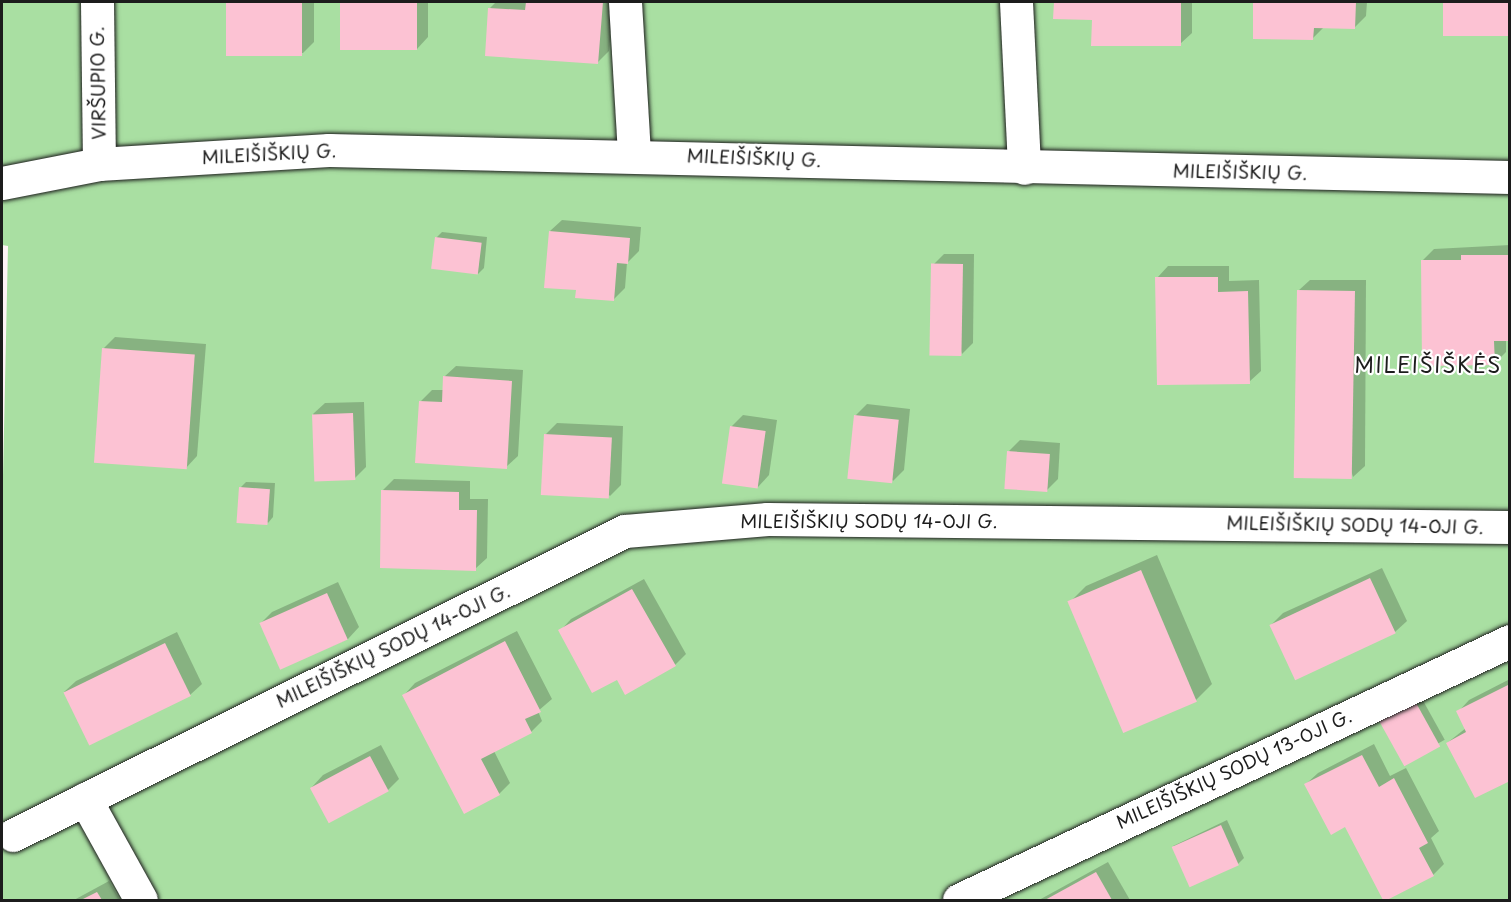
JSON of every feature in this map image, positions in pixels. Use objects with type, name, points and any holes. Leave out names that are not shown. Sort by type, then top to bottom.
[{"type":"street","name":"VIRŠUPIO G.","points":[[97,2],[99,164]]},
{"type":"street","points":[[625,2],[634,154]]},
{"type":"street","points":[[1016,2],[1024,168]]},
{"type":"street","name":"MILEIŠIŠKIŲ G.","points":[[2,183],[99,164],[329,150],[634,154],[1024,168],[1509,177]]},
{"type":"street","name":"MILEIŠIŠKIŲ SODŲ 14-OJI G.","points":[[13,835],[625,531],[767,519],[1509,527]]},
{"type":"street","name":"MILEIŠIŠKIŲ SODŲ 13-OJI G.","points":[[959,900],[1509,641]]},
{"type":"street","points":[[85,800],[141,900]]},
{"type":"green space","points":[[2,2],[1509,2],[1509,900],[2,900],[2,522],[8,246],[2,245]]},
{"type":"building","points":[[226,2],[302,2],[302,56],[226,56]]},
{"type":"building","points":[[340,2],[417,2],[417,50],[340,50]]},
{"type":"building","points":[[526,2],[603,2],[598,64],[485,56],[488,8],[525,10]]},
{"type":"building","points":[[1054,2],[1181,2],[1181,46],[1091,46],[1092,20],[1053,19]]},
{"type":"building","points":[[1253,2],[1356,2],[1355,29],[1314,28],[1313,40],[1253,39]]},
{"type":"building","points":[[1443,2],[1510,2],[1510,36],[1443,36]]},
{"type":"building","points":[[549,231],[630,238],[628,264],[617,263],[614,301],[575,298],[576,290],[544,288]]},
{"type":"building","points":[[435,237],[482,243],[478,274],[431,269]]},
{"type":"building","points":[[1461,255],[1510,255],[1510,341],[1494,341],[1495,365],[1422,366],[1421,260],[1461,260]]},
{"type":"building","points":[[931,263],[963,264],[961,356],[929,355]]},
{"type":"building","points":[[1155,277],[1218,277],[1218,292],[1248,291],[1250,384],[1157,385]]},
{"type":"building","points":[[1297,290],[1355,291],[1352,479],[1294,478]]},
{"type":"building","points":[[102,348],[195,354],[187,469],[94,463]]},
{"type":"building","points":[[443,376],[512,381],[507,469],[415,463],[419,401],[442,402]]},
{"type":"building","points":[[353,413],[355,480],[314,481],[312,414]]},
{"type":"building","points":[[854,415],[899,420],[892,483],[847,479]]},
{"type":"building","points":[[730,426],[766,431],[758,488],[722,483]]},
{"type":"building","points":[[544,434],[612,438],[609,498],[541,495]]},
{"type":"building","points":[[1007,451],[1050,454],[1047,492],[1004,489]]},
{"type":"building","points":[[239,487],[270,489],[267,525],[236,523]]},
{"type":"building","points":[[381,490],[459,492],[459,510],[477,510],[476,571],[380,568]]},
{"type":"building","points":[[1141,570],[1197,702],[1123,733],[1067,601]]},
{"type":"building","points":[[1370,578],[1396,633],[1295,680],[1269,625]]},
{"type":"building","points":[[632,589],[676,666],[625,695],[617,680],[592,693],[558,630]]},
{"type":"building","points":[[327,593],[348,640],[280,670],[259,623]]},
{"type":"building","points":[[505,641],[541,712],[525,719],[532,733],[481,759],[500,795],[464,814],[402,695]]},
{"type":"building","points":[[165,643],[191,696],[89,746],[63,693]]},
{"type":"building","points":[[1510,684],[1510,781],[1475,798],[1446,743],[1466,732],[1456,711]]},
{"type":"building","points":[[1415,701],[1440,746],[1404,766],[1379,721]]},
{"type":"building","points":[[1362,755],[1379,787],[1394,778],[1428,843],[1419,848],[1434,876],[1387,900],[1383,900],[1345,827],[1331,835],[1304,784]]},
{"type":"building","points":[[370,756],[389,791],[329,823],[310,788]]},
{"type":"building","points":[[1221,825],[1239,865],[1190,887],[1172,847]]},
{"type":"building","points":[[1096,872],[1112,900],[1045,900]]},
{"type":"building","points":[[97,892],[102,900],[81,900]]},
{"type":"district","name":"MILEIŠIŠKĖS","points":[[1428,364]]}]
